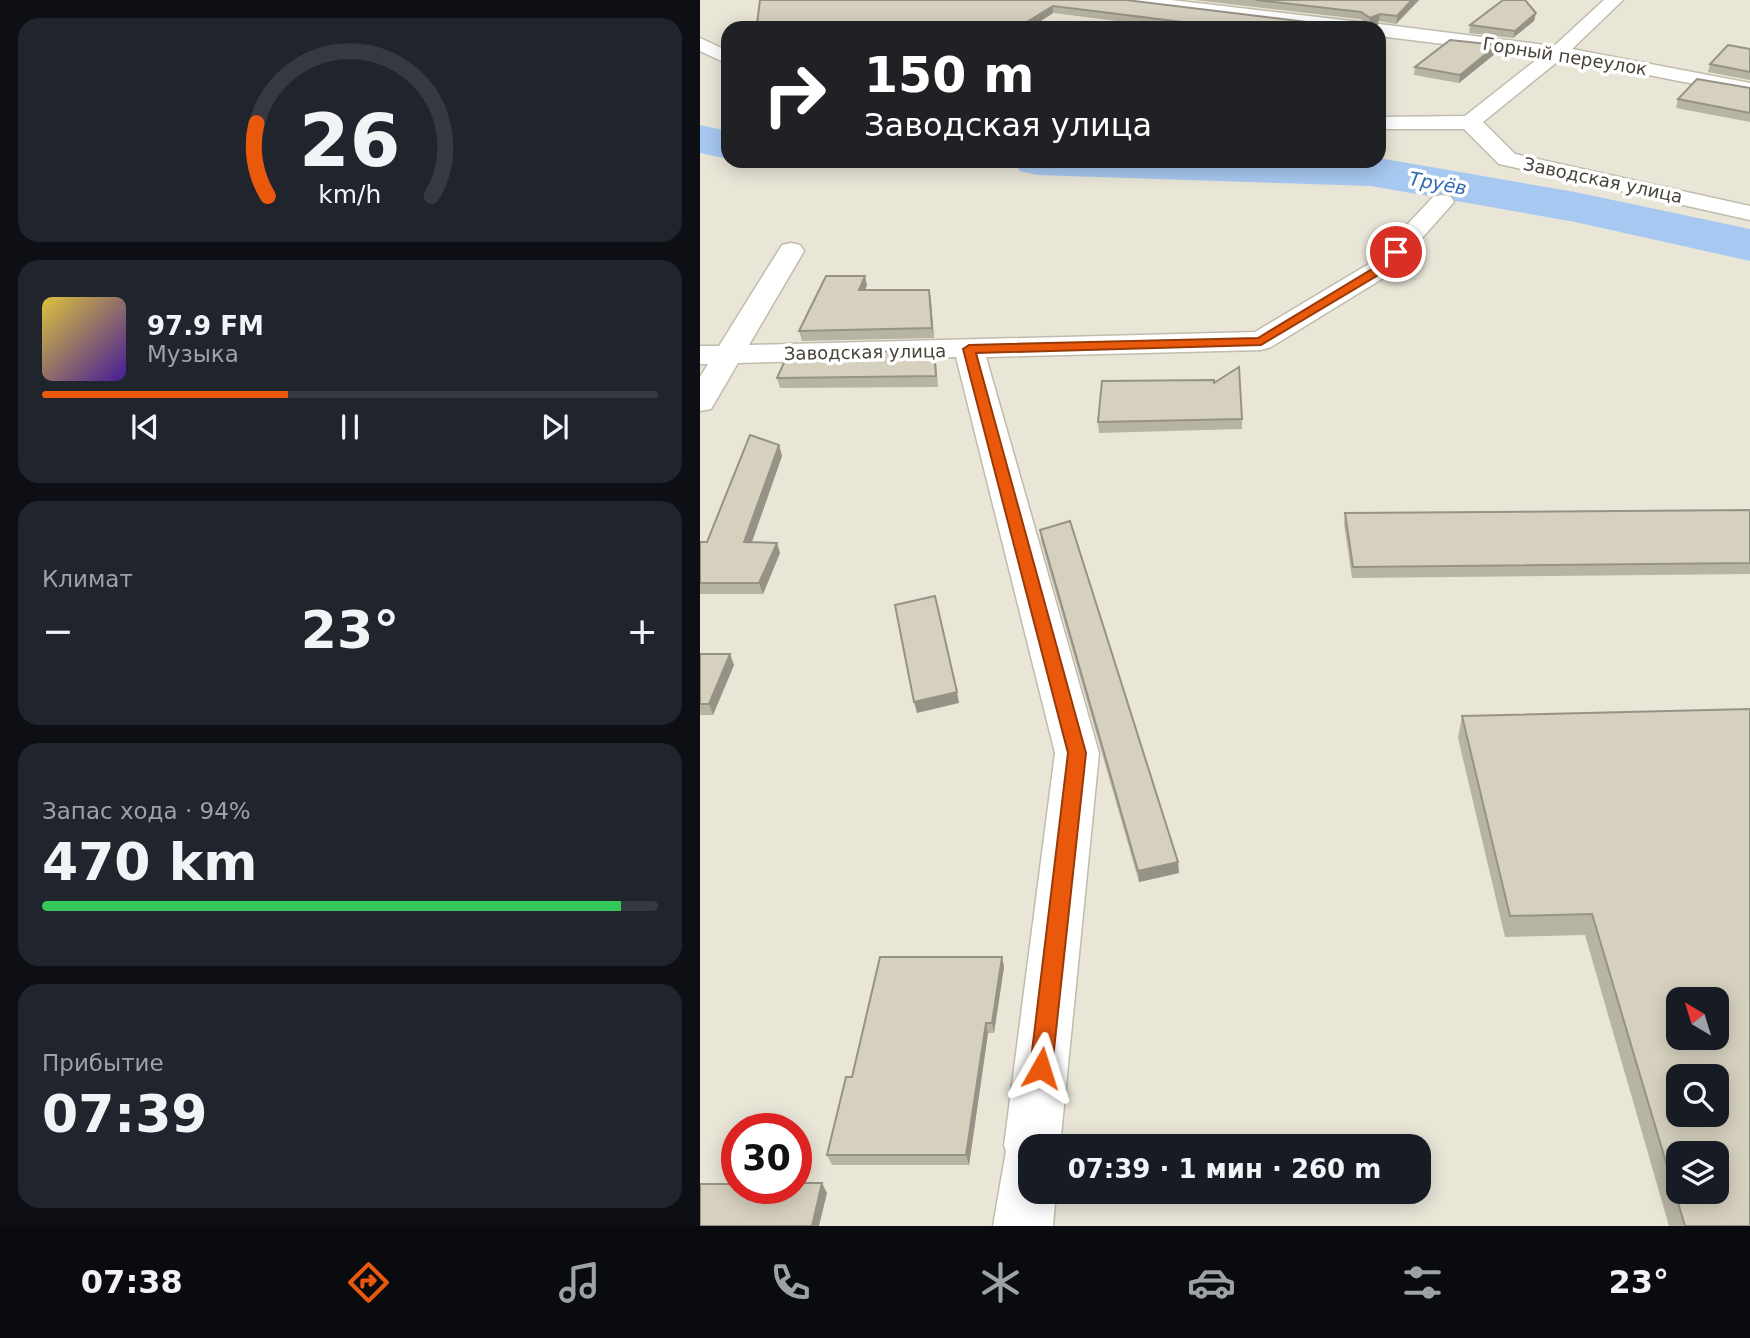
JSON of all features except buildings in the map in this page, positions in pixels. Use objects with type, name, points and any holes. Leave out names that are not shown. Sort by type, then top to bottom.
[{"type":"street","points":[[1127,0],[1180,3],[1308,21]]},
{"type":"street","points":[[1386,123],[1470,122],[1558,52],[1614,0]]},
{"type":"street","points":[[1338,7],[1331,14],[1342,21]]},
{"type":"street","name":"Горный переулок","points":[[1386,31],[1558,52],[1750,89]]},
{"type":"street","points":[[700,44],[721,54]]},
{"type":"street","name":"Заводская улица","points":[[1470,122],[1507,159],[1750,213]]},
{"type":"street","name":"Заводская улица","points":[[714,355],[1261,341],[1381,268],[1441,202]]},
{"type":"street","points":[[700,402],[714,355],[791,251]]},
{"type":"street","points":[[969,349],[1077,753],[1033,1134]]},
{"type":"street","points":[[1023,1226],[1026,1204]]},
{"type":"shaded area","points":[[700,0],[1750,0],[1750,1226],[700,1226]]},
{"type":"waterway","name":"Труёв","points":[[700,139],[721,144]]},
{"type":"waterway","name":"Труёв","points":[[1271,168],[1371,171],[1575,207],[1750,245]]},
{"type":"route","points":[[1041,1068],[1077,753],[969,349],[1261,341],[1381,268],[1396,252]]}]
